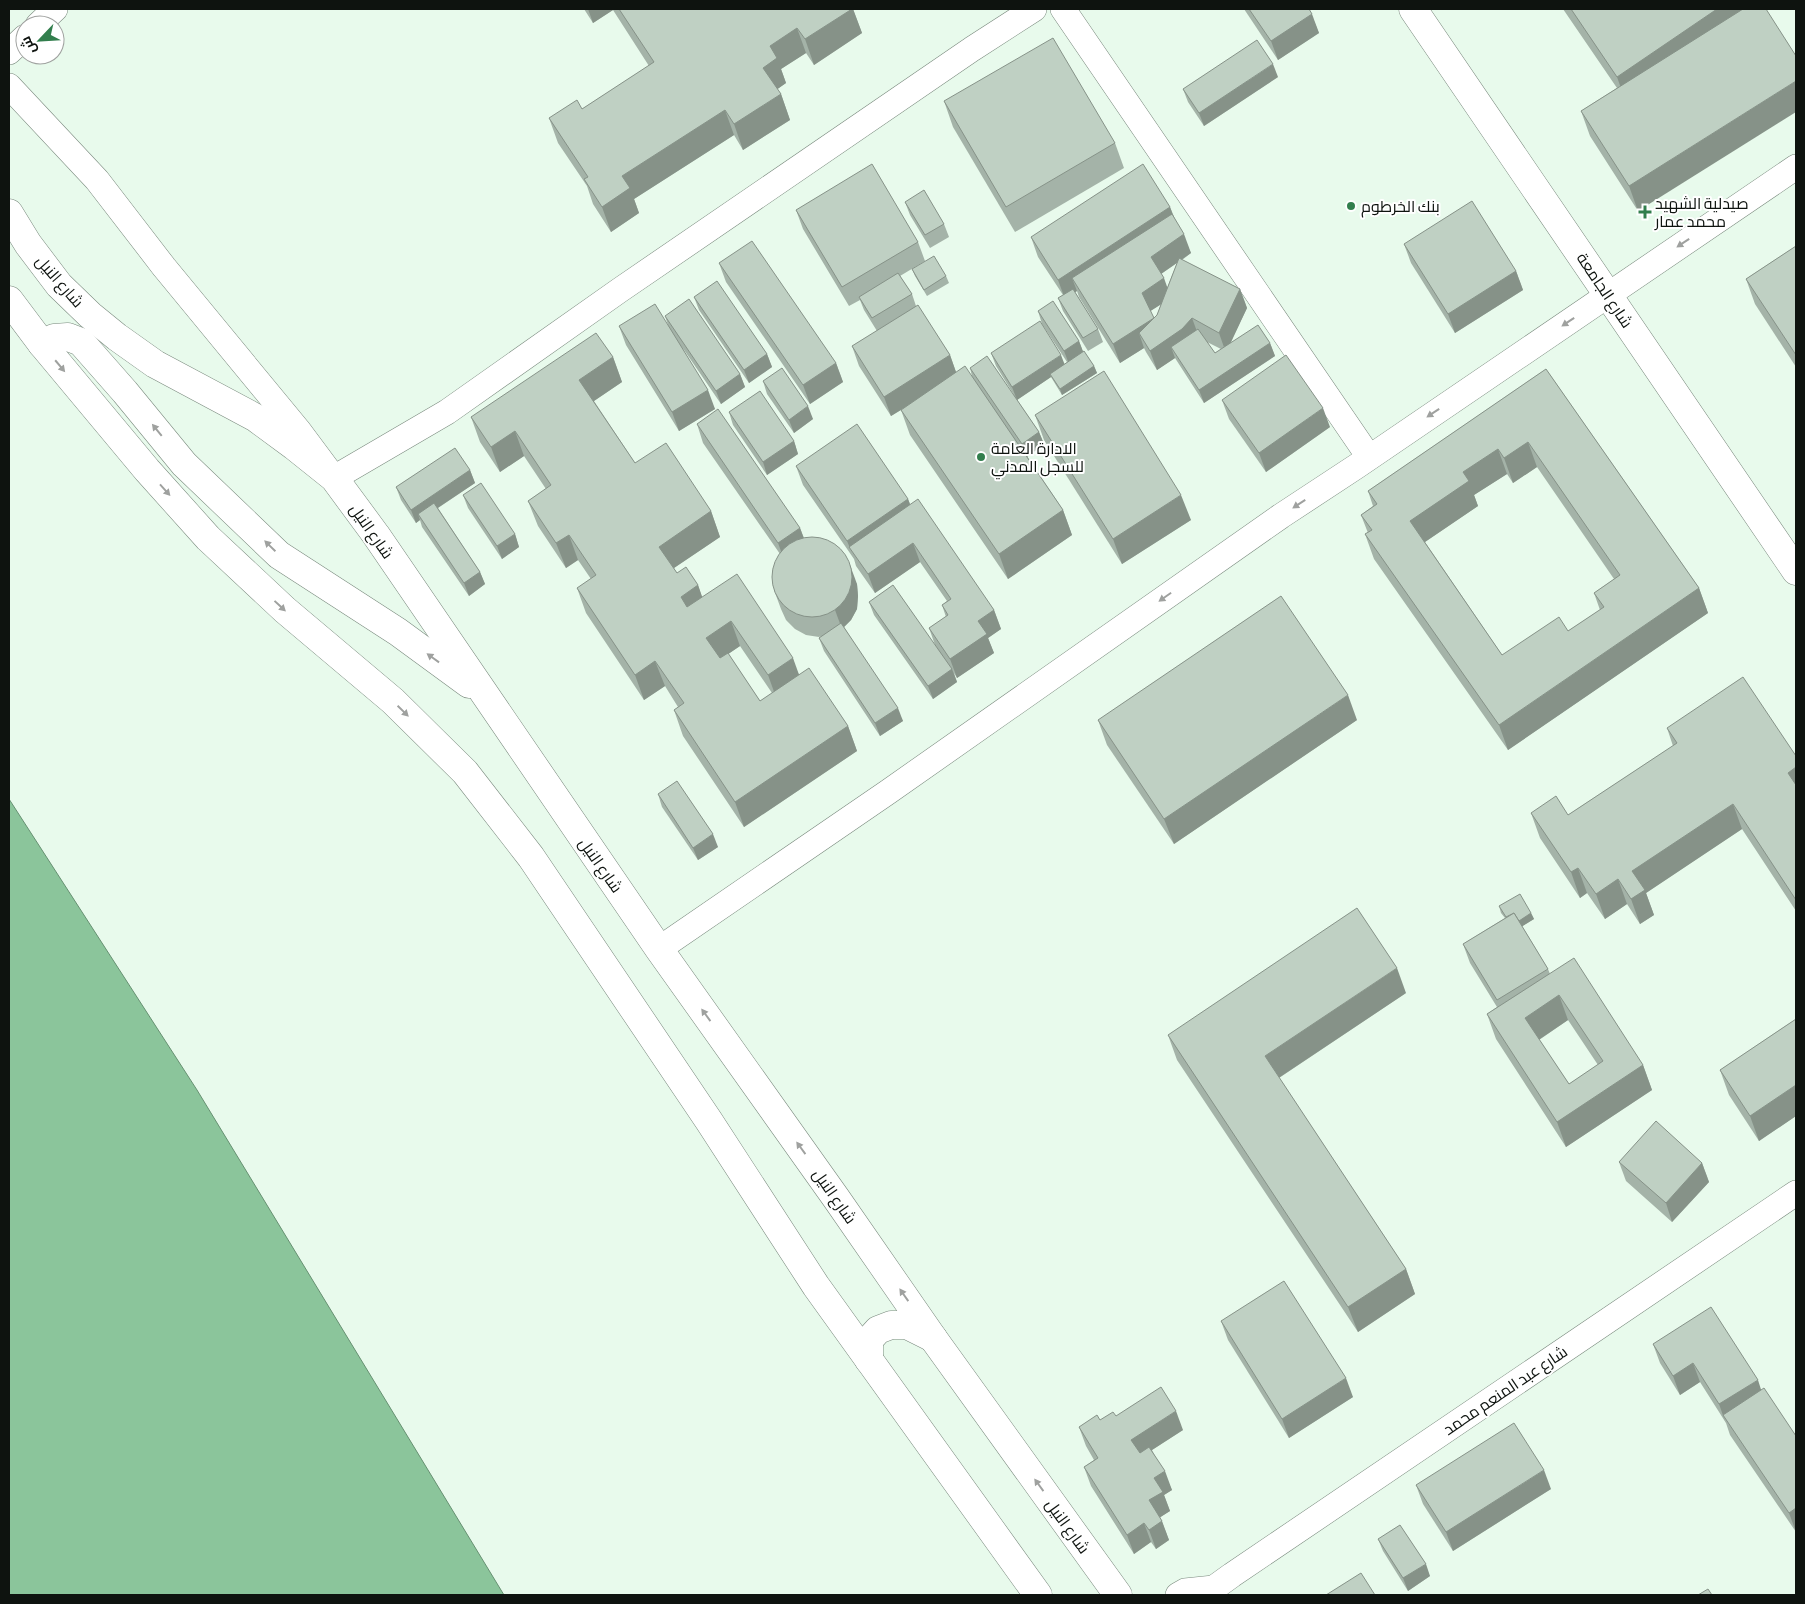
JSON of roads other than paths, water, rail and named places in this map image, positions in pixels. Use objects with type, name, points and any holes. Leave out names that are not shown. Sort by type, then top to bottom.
[{"type":"main road","name":"شارع الجامعة","points":[[1414,9],[1796,571]]},
{"type":"main road","name":"شارع النيل","points":[[9,214],[28,244],[60,285],[90,315],[117,337],[155,364],[256,418],[334,478],[376,535],[659,949],[933,1338],[1118,1595]]},
{"type":"main road","points":[[9,300],[42,344],[147,470],[208,538],[285,610],[393,701],[465,772],[531,857],[709,1121],[816,1286],[1038,1595]]},
{"type":"main road","points":[[42,344],[61,337],[68,337],[81,342],[184,464],[280,555],[398,632],[486,697]]},
{"type":"main road","points":[[869,1360],[869,1340],[878,1330],[891,1325],[907,1325],[933,1338]]},
{"type":"street","points":[[9,86],[97,180],[164,267],[299,431],[334,478],[448,412],[702,234],[972,49],[1034,9]]},
{"type":"street","points":[[1063,9],[1369,457]]},
{"type":"street","points":[[659,949],[888,792],[1273,521],[1796,167]]},
{"type":"street","name":"شارع عبد المنعم محمد","points":[[1178,1595],[1185,1591],[1211,1592],[1796,1193]]},
{"type":"place","name":"بنك الخرطوم","points":[[1351,206]]},
{"type":"place","name":"صيدلية الشهيد محمد عمار","points":[[1645,212]]},
{"type":"place","name":"الادارة العامة للسجل المدني","points":[[981,457]]}]
